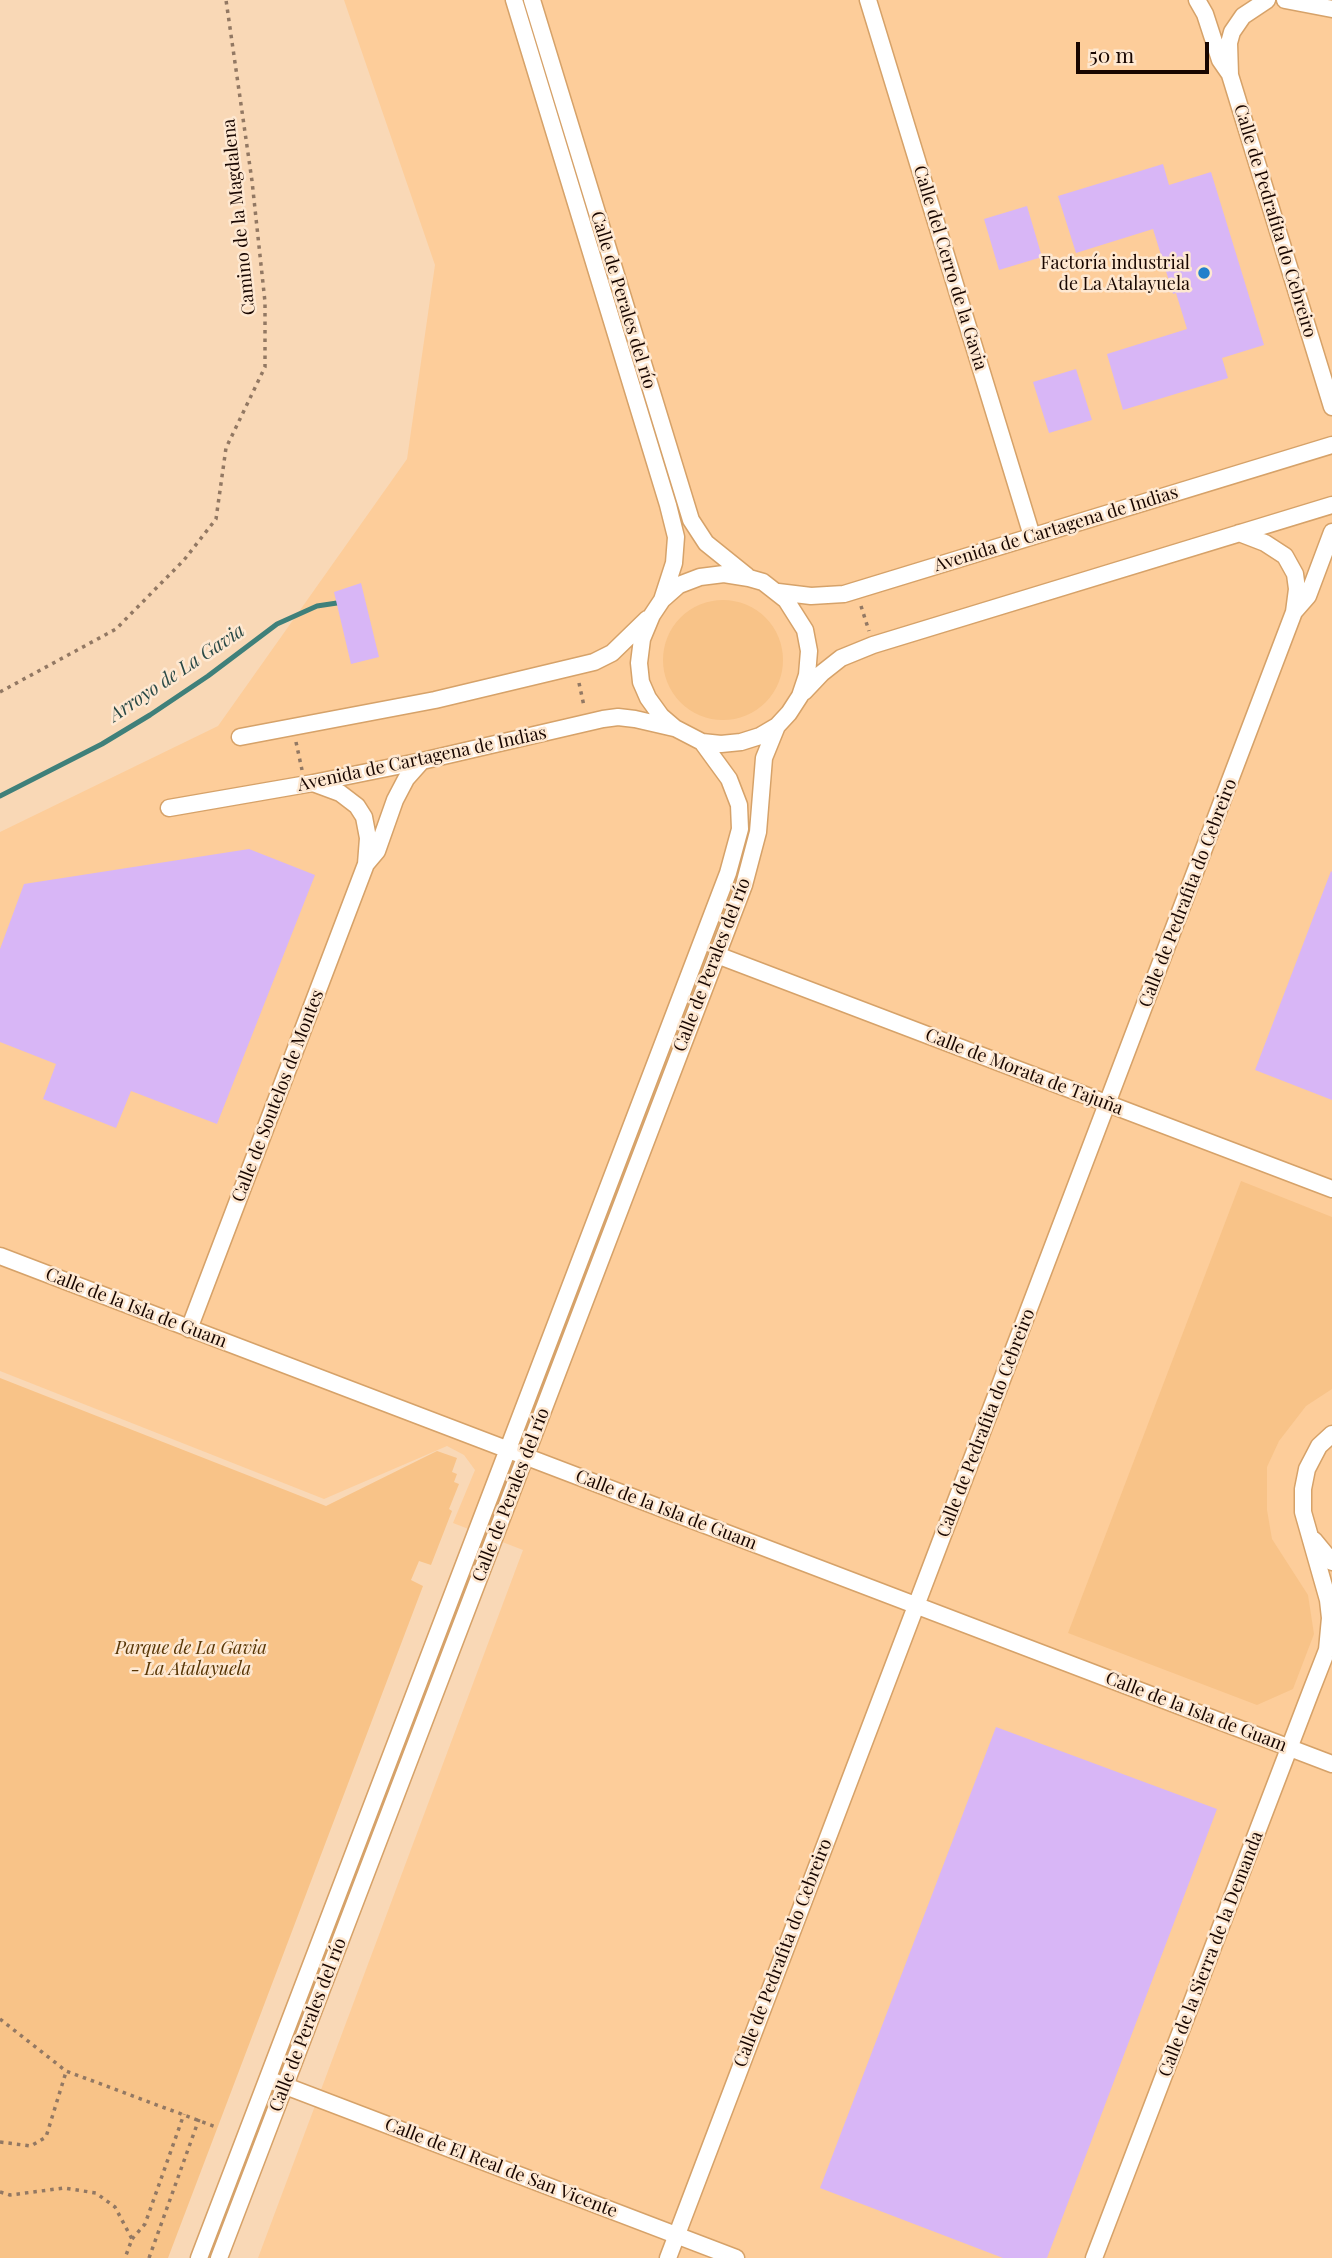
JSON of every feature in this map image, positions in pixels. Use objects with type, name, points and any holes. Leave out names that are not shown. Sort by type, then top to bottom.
[{"type":"street","name":"Calle de Perales del río","points":[[514,0],[672,522],[676,550],[662,600]]},
{"type":"street","name":"Calle de Perales del río","points":[[532,0],[691,520],[706,543],[749,578]]},
{"type":"street","name":"Calle del Cerro de la Gavia","points":[[868,0],[1032,536]]},
{"type":"street","name":"Calle de Pedrafita do Cebreiro","points":[[1197,0],[1205,14],[1220,60],[1230,75]]},
{"type":"street","name":"Calle de Pedrafita do Cebreiro","points":[[1267,0],[1243,16],[1232,32],[1229,44],[1230,75],[1332,407]]},
{"type":"street","points":[[1285,0],[1332,9]]},
{"type":"street","name":"Avenida de Cartagena de Indias","points":[[778,592],[811,596],[844,593],[1332,445]]},
{"type":"street","points":[[800,696],[807,675],[809,651],[805,631],[796,614],[778,592],[763,582],[724,574],[700,577],[679,585],[662,600],[652,615],[642,639],[639,663],[641,682],[654,707],[675,729],[702,742],[741,742],[760,736],[777,726],[800,696],[841,658],[873,645],[1332,505]]},
{"type":"street","name":"Calle de Pedrafita do Cebreiro","points":[[1294,611],[1308,596],[1332,532]]},
{"type":"street","name":"Calle de Pedrafita do Cebreiro","points":[[668,2258],[1294,611],[1297,589],[1295,574],[1285,556],[1265,543],[1239,533]]},
{"type":"street","points":[[240,737],[435,700],[594,662],[612,653],[652,615]]},
{"type":"street","name":"Avenida de Cartagena de Indias","points":[[169,808],[422,761],[603,719],[635,719],[675,729]]},
{"type":"street","name":"Calle de Perales del río","points":[[199,2258],[266,2079],[716,955],[751,862],[758,832],[764,758],[777,726]]},
{"type":"street","name":"Calle de Perales del río","points":[[219,2258],[517,1452],[735,851],[741,820],[739,805],[729,779],[702,742]]},
{"type":"street","name":"Calle de Soutelos de Montes","points":[[366,864],[377,851],[401,790],[422,761]]},
{"type":"street","name":"Calle de Soutelos de Montes","points":[[189,1329],[366,864],[368,838],[364,817],[357,806],[340,793],[313,783]]},
{"type":"street","name":"Calle de Morata de Tajuña","points":[[716,955],[1332,1189]]},
{"type":"street","name":"Calle de la Isla de Guam","points":[[0,1255],[1332,1764]]},
{"type":"street","name":"Calle de la Sierra de la Demanda","points":[[1094,2258],[1329,1647],[1328,1600],[1303,1512],[1303,1489],[1307,1469],[1319,1446],[1332,1434]]},
{"type":"street","points":[[1308,1532],[1332,1562]]},
{"type":"street","name":"Calle de El Real de San Vicente","points":[[266,2079],[736,2258]]},
{"type":"path","name":"Camino de la Magdalena","points":[[0,692],[116,629],[184,560],[216,519],[226,448],[265,367],[265,302],[252,181],[226,0]]},
{"type":"path","points":[[860,604],[869,631]]},
{"type":"path","points":[[578,681],[585,709]]},
{"type":"path","points":[[296,742],[302,770]]},
{"type":"path","points":[[0,2019],[66,2071],[216,2127]]},
{"type":"path","points":[[0,2142],[31,2146],[46,2137],[66,2071]]},
{"type":"path","points":[[125,2258],[132,2239],[145,2224],[184,2114]]},
{"type":"path","points":[[149,2258],[199,2119]]},
{"type":"path","points":[[0,2192],[10,2195],[64,2188],[96,2193],[115,2207],[132,2239]]},
{"type":"shaded area","points":[[344,0],[1332,0],[1332,2258],[258,2258],[523,1550],[453,1523],[475,1470],[464,1455],[447,1446],[324,1499],[0,1371],[0,832],[218,726],[407,459],[435,265]]},
{"type":"green space","points":[[723,600],[746,604],[766,617],[779,637],[783,660],[779,683],[766,703],[746,716],[723,720],[700,716],[680,703],[667,683],[663,660],[667,637],[680,617],[700,604]]},
{"type":"green space","points":[[1241,1181],[1332,1217],[1332,1389],[1306,1406],[1279,1441],[1267,1467],[1267,1510],[1272,1539],[1308,1595],[1314,1634],[1293,1689],[1257,1705],[1068,1633]]},
{"type":"green space","name":"Parque de La Gavia - La Atalayuela","points":[[0,1378],[326,1506],[437,1451],[457,1458],[452,1472],[457,1474],[454,1482],[459,1484],[449,1509],[452,1511],[431,1565],[419,1561],[411,1580],[423,1586],[168,2258],[0,2258]]},
{"type":"building","name":"Factoría industrial de La Atalayuela","points":[[1163,164],[1169,185],[1211,172],[1264,345],[1222,358],[1228,378],[1123,410],[1107,354],[1187,329],[1153,229],[1076,253],[1058,196]]},
{"type":"building","points":[[1027,206],[1042,257],[999,270],[984,219]]},
{"type":"building","points":[[1076,369],[1092,420],[1049,433],[1033,382]]},
{"type":"building","points":[[361,583],[379,657],[351,664],[334,592]]},
{"type":"building","points":[[249,849],[315,875],[217,1124],[131,1091],[116,1128],[43,1099],[56,1064],[0,1042],[0,949],[24,884]]},
{"type":"building","points":[[1332,872],[1332,1100],[1255,1070]]},
{"type":"building","points":[[996,1727],[1217,1809],[1047,2258],[1003,2258],[820,2188]]},
{"type":"waterway","name":"Arroyo de La Gavia","points":[[0,796],[102,744],[150,715],[277,624],[317,606],[337,603]]},
{"type":"place","name":"Factoría industrial de La Atalayuela","points":[[1204,273]]}]
